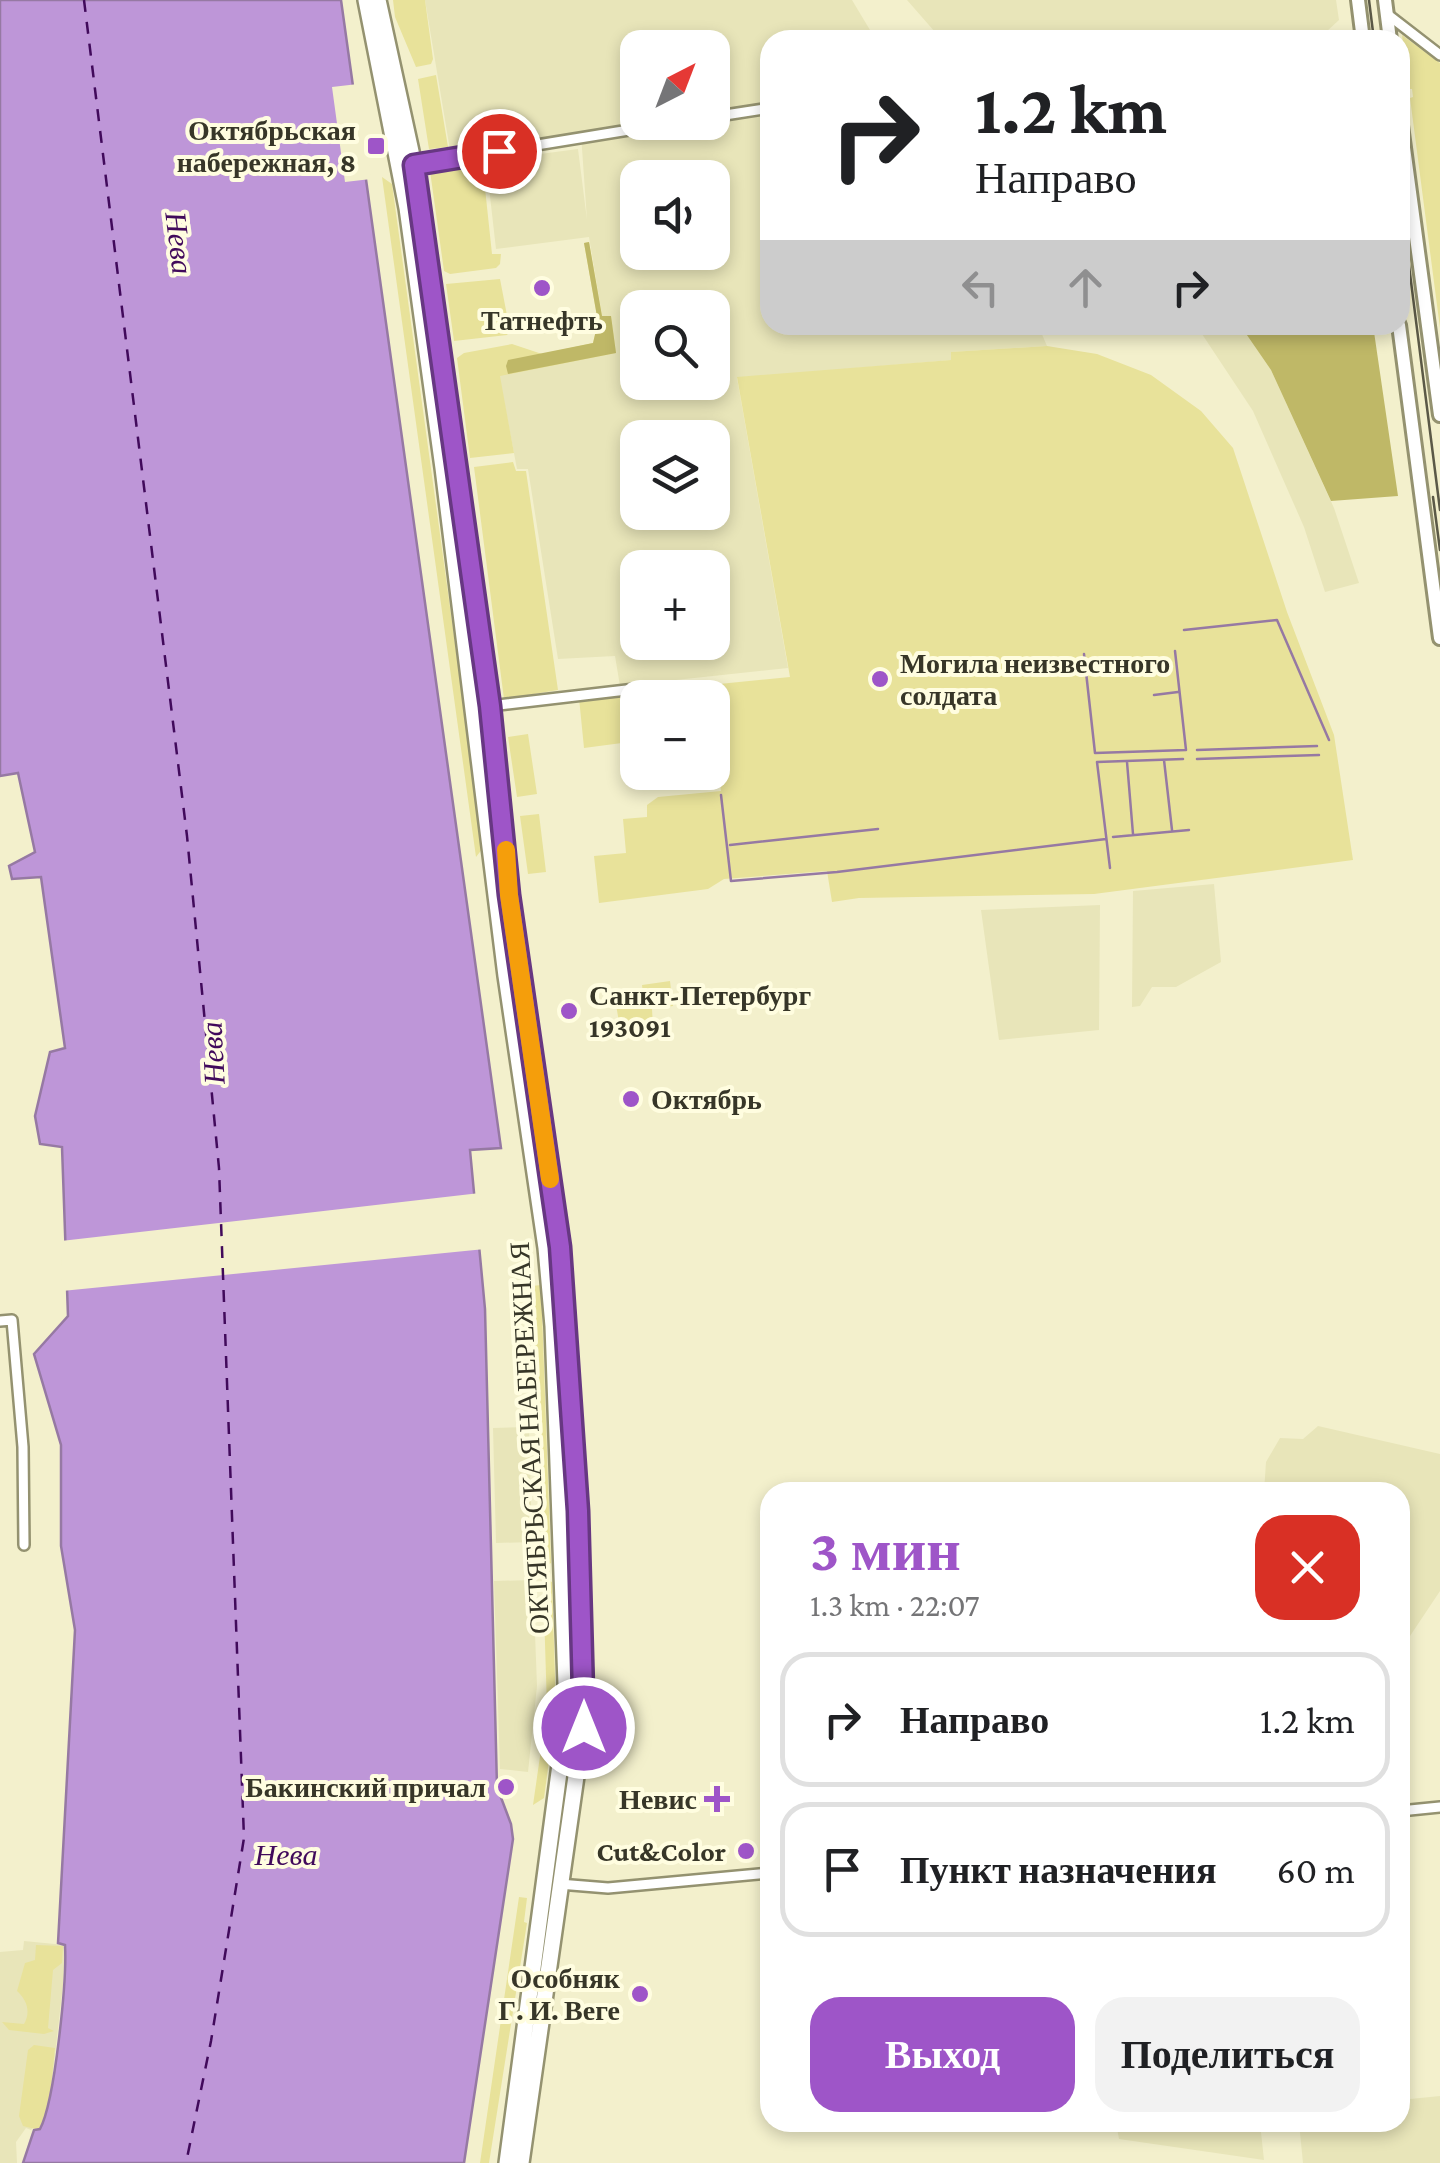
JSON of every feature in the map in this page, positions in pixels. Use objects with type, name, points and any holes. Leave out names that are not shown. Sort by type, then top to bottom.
[{"type":"main road","name":"ОКТЯБРЬСКАЯ НАБЕРЕЖНАЯ","points":[[366,0],[406,208],[443,468],[553,1326],[567,1712],[507,2163]]},
{"type":"main road","name":"ОКТЯБРЬСКАЯ НАБЕРЕЖНАЯ","points":[[378,0],[414,165],[490,706],[509,895],[566,1308],[586,1706],[520,2163]]},
{"type":"main road","points":[[1358,0],[1362,30]]},
{"type":"main road","points":[[1410,191],[1440,415]]},
{"type":"main road","points":[[1410,333],[1430,336]]},
{"type":"main road","points":[[1400,335],[1440,638]]},
{"type":"street","points":[[1386,7],[1440,55]]},
{"type":"street","points":[[730,114],[760,110]]},
{"type":"street","points":[[414,165],[620,131]]},
{"type":"street","points":[[490,706],[620,691]]},
{"type":"street","points":[[0,1321],[12,1320],[23,1447],[24,1545]]},
{"type":"street","points":[[1410,1810],[1440,1807]]},
{"type":"street","points":[[559,1884],[608,1888],[760,1873]]},
{"type":"shaded area","points":[[393,0],[425,0],[431,64],[416,67],[395,17]]},
{"type":"shaded area","points":[[425,0],[852,0],[870,30],[760,30],[760,335],[1042,335],[1047,346],[952,352],[952,360],[737,378],[788,668],[676,680],[620,680],[620,686],[615,656],[558,659],[528,469],[517,469],[499,375],[615,353],[611,316],[602,316],[589,237],[496,249],[486,161],[578,149],[587,220],[581,134],[451,156]]},
{"type":"shaded area","points":[[907,0],[1336,0],[1339,20],[1328,30],[933,30]]},
{"type":"shaded area","points":[[1410,41],[1440,63],[1440,328],[1410,98]]},
{"type":"shaded area","points":[[436,75],[448,147],[429,149],[418,79]]},
{"type":"shaded area","points":[[482,160],[492,254],[501,254],[500,264],[496,268],[450,274],[444,271],[430,171],[441,165]]},
{"type":"shaded area","points":[[382,177],[392,184],[483,848],[476,857]]},
{"type":"shaded area","points":[[589,242],[602,316],[611,316],[616,353],[500,376],[514,453],[470,458],[457,358],[464,353],[512,344],[542,354],[593,343],[598,322],[584,243]]},
{"type":"shaded area","points":[[589,242],[602,316],[611,316],[616,353],[508,374],[508,360],[593,343],[598,322],[584,243]]},
{"type":"shaded area","points":[[500,279],[510,331],[507,335],[454,341],[446,284]]},
{"type":"shaded area","points":[[1203,335],[1247,335],[1271,370],[1334,508],[1359,583],[1325,592],[1304,527],[1253,411]]},
{"type":"shaded area","points":[[1247,335],[1374,335],[1398,496],[1331,501],[1271,370]]},
{"type":"shaded area","points":[[1047,346],[1097,354],[1151,375],[1201,411],[1233,448],[1287,612],[1334,735],[1353,860],[1094,894],[859,898],[832,902],[827,871],[724,879],[708,889],[599,903],[594,856],[626,853],[623,819],[647,817],[647,805],[658,797],[730,790],[730,683],[790,677],[737,377],[951,360],[951,352]]},
{"type":"shaded area","points":[[513,462],[516,471],[526,471],[558,690],[504,699],[474,467]]},
{"type":"shaded area","points":[[620,694],[620,743],[584,748],[579,698]]},
{"type":"shaded area","points":[[528,734],[537,794],[517,797],[508,737]]},
{"type":"shaded area","points":[[539,814],[546,872],[528,874],[520,816]]},
{"type":"shaded area","points":[[1214,884],[1221,962],[1176,987],[1152,987],[1140,1006],[1132,1007],[1133,891]]},
{"type":"shaded area","points":[[1100,905],[1099,1030],[999,1040],[981,910]]},
{"type":"shaded area","points":[[670,981],[673,1006],[652,1009],[653,1026],[629,1030],[628,1021],[619,1022],[615,999],[643,995],[642,985]]},
{"type":"shaded area","points":[[541,1285],[551,1563],[543,1568],[532,1286]]},
{"type":"shaded area","points":[[1318,1426],[1440,1454],[1440,1591],[1410,1636],[1410,1482],[1265,1482],[1266,1462],[1280,1438],[1303,1439]]},
{"type":"shaded area","points":[[529,1427],[532,1542],[496,1543],[493,1428]]},
{"type":"shaded area","points":[[543,1579],[552,1582],[556,1709],[544,1798],[533,1805],[547,1708]]},
{"type":"shaded area","points":[[533,1580],[537,1686],[528,1772],[500,1769],[494,1581]]},
{"type":"shaded area","points":[[519,1897],[527,1898],[527,1923],[489,2163],[480,2163]]},
{"type":"shaded area","points":[[24,1941],[65,1945],[63,1985],[49,2107],[16,2142],[17,2163],[0,2163],[0,1952],[23,1950]]},
{"type":"shaded area","points":[[36,1945],[63,1946],[62,1963],[53,1970],[48,2028],[54,2031],[44,2034],[9,2030],[2,2022],[24,2024],[26,2020],[27,2006],[17,1991],[25,1963],[35,1960]]},
{"type":"shaded area","points":[[34,2045],[55,2048],[49,2107],[39,2130],[23,2126],[19,2116],[28,2050]]},
{"type":"shaded area","points":[[1440,2096],[1440,2163],[1303,2163],[1300,2132],[1410,2132],[1410,2099]]},
{"type":"shaded area","points":[[1118,2132],[1261,2132],[1264,2160],[1119,2139]]},
{"type":"water","name":"Нева","points":[[0,0],[341,0],[501,1148],[470,1150],[485,1309],[497,1787],[513,1839],[464,2163],[23,2163],[34,2130],[40,2129],[45,2114],[62,2011],[65,1945],[58,1943],[75,1630],[61,1546],[61,1445],[34,1354],[68,1316],[62,1147],[40,1144],[35,1116],[50,1052],[65,1048],[41,877],[12,879],[9,866],[35,852],[18,773],[0,776]]},
{"type":"pier","points":[[358,84],[371,179],[345,182],[332,87]]},
{"type":"pier","points":[[480,1193],[485,1249],[62,1291],[61,1241]]},
{"type":"waterway","points":[[1184,630],[1277,620],[1329,740]]},
{"type":"waterway","points":[[1084,654],[1095,753],[1186,750],[1175,651]]},
{"type":"waterway","points":[[1154,695],[1178,692]]},
{"type":"waterway","points":[[1197,750],[1317,746]]},
{"type":"waterway","points":[[1197,759],[1319,755]]},
{"type":"waterway","points":[[1110,868],[1097,762],[1183,759]]},
{"type":"waterway","points":[[1164,760],[1172,830]]},
{"type":"waterway","points":[[1127,762],[1133,834]]},
{"type":"waterway","points":[[721,795],[731,881],[1106,839]]},
{"type":"waterway","points":[[730,845],[878,829]]},
{"type":"waterway","points":[[1113,837],[1189,830]]},
{"type":"ferry route","points":[[84,0],[187,836],[219,1168],[244,1838],[211,2041],[186,2163]]},
{"type":"tram line","points":[[1369,0],[1373,30]]},
{"type":"tram line","points":[[1410,274],[1440,510]]},
{"type":"tram line","points":[[1433,497],[1440,550]]},
{"type":"slow traffic","points":[[506,850],[550,1179]]},
{"type":"place","name":"Октябрьская набережная, 8","points":[[376,146]]},
{"type":"place","name":"Татнефть","points":[[542,288]]},
{"type":"place","name":"Могила неизвестного солдата","points":[[880,679]]},
{"type":"place","name":"Санкт-Петербург 193091","points":[[569,1011]]},
{"type":"place","name":"Октябрь","points":[[631,1099]]},
{"type":"place","name":"Бакинский причал","points":[[506,1787]]},
{"type":"place","name":"Невис","points":[[717,1799]]},
{"type":"place","name":"Cut&Color","points":[[746,1851]]},
{"type":"place","name":"Особняк Г. И. Веге","points":[[640,1994]]},
{"type":"route","points":[[499,151],[414,165],[490,706],[509,895],[560,1247],[578,1511],[584,1728]]}]
